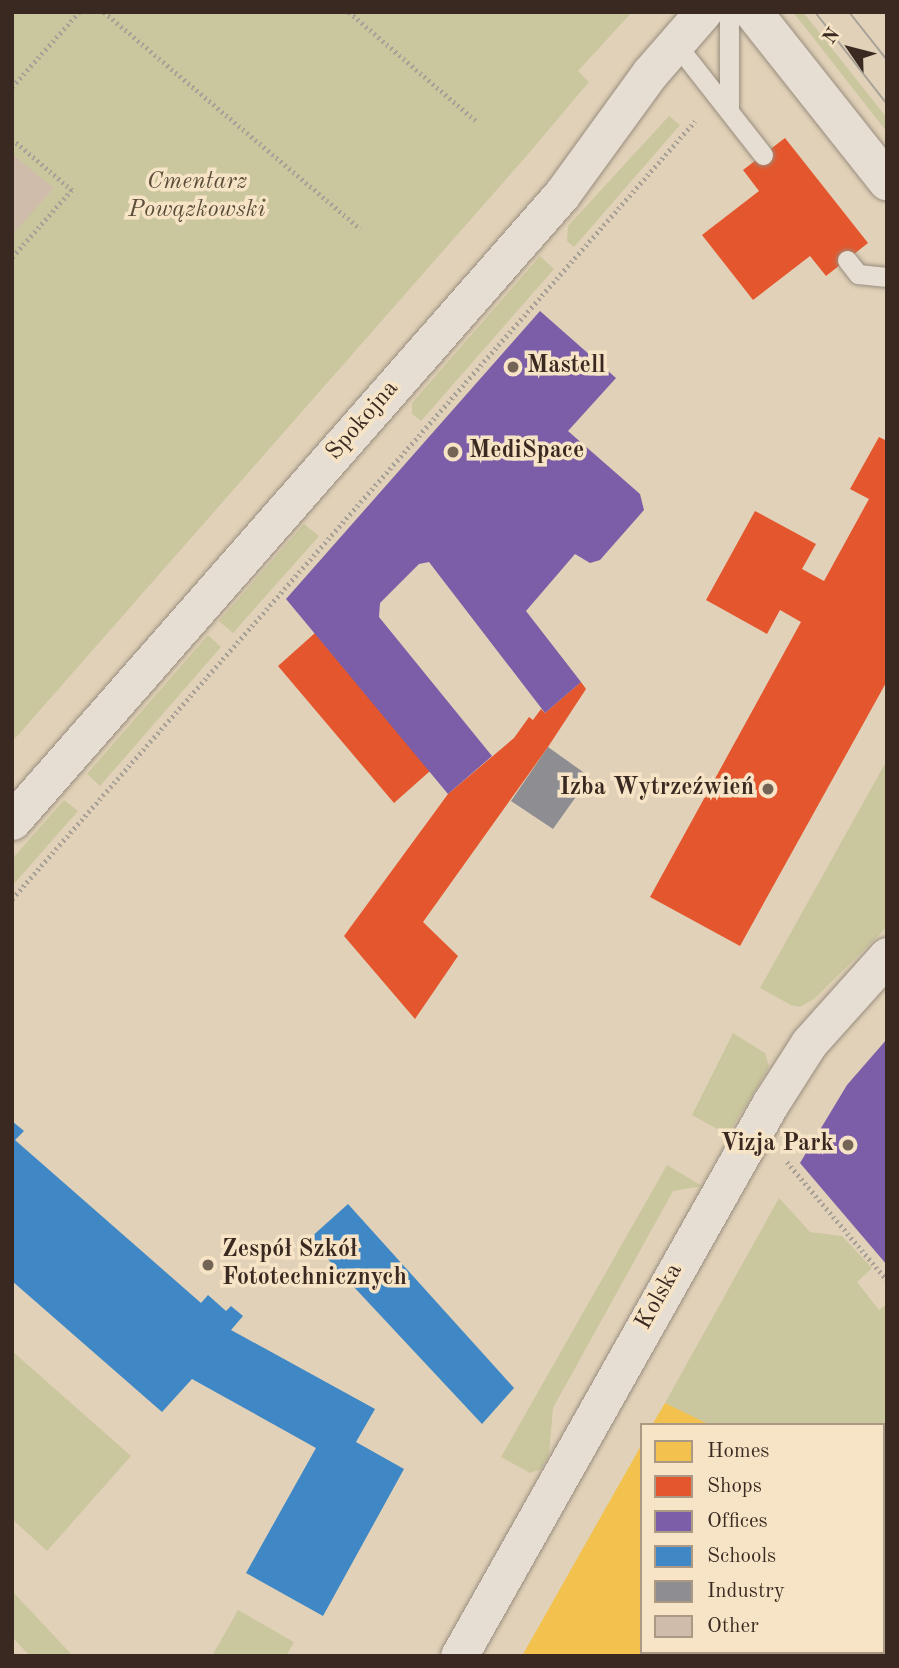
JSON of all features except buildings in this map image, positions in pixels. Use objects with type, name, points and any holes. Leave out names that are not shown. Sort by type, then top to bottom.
[{"type":"main road","points":[[753,12],[887,181]]},
{"type":"street","name":"Spokojna","points":[[12,821],[562,194],[702,12]]},
{"type":"street","name":"Kolska","points":[[459,1656],[770,1104],[809,1043],[887,956]]},
{"type":"lane","points":[[729,12],[729,111]]},
{"type":"lane","points":[[676,44],[763,155]]},
{"type":"lane","points":[[847,260],[859,274],[887,277]]},
{"type":"path","points":[[12,87],[79,12]]},
{"type":"path","points":[[104,12],[360,229]]},
{"type":"path","points":[[349,12],[476,121]]},
{"type":"path","points":[[12,899],[692,121],[703,120],[724,143],[742,128]]},
{"type":"path","points":[[12,139],[72,190],[12,258]]},
{"type":"path","points":[[787,1162],[887,1280]]},
{"type":"green space","name":"Cmentarz Powązkowski","points":[[12,12],[632,12],[578,71],[589,82],[529,153],[12,742]]},
{"type":"green space","points":[[793,12],[803,12],[887,118],[887,132]]},
{"type":"green space","points":[[669,116],[680,125],[574,247],[567,241],[568,226]]},
{"type":"green space","points":[[540,256],[554,269],[421,421],[412,414],[412,403]]},
{"type":"green space","points":[[304,524],[319,536],[233,633],[219,621]]},
{"type":"green space","points":[[208,635],[221,647],[100,786],[87,774]]},
{"type":"green space","points":[[887,760],[887,927],[814,999],[800,1007],[791,1005],[760,988]]},
{"type":"green space","points":[[64,800],[78,811],[12,886],[12,859]]},
{"type":"green space","points":[[733,1033],[765,1053],[769,1067],[730,1131],[721,1131],[692,1115]]},
{"type":"green space","points":[[667,1165],[702,1186],[673,1191],[553,1408],[549,1454],[541,1469],[530,1473],[501,1457]]},
{"type":"green space","points":[[779,1198],[810,1232],[842,1236],[872,1268],[857,1282],[879,1310],[887,1304],[887,1511],[885,1423],[706,1423],[665,1403]]},
{"type":"green space","points":[[12,1351],[131,1456],[47,1551],[12,1519]]},
{"type":"green space","points":[[12,1591],[73,1656],[30,1656],[12,1637]]},
{"type":"green space","points":[[238,1610],[294,1642],[286,1656],[212,1656]]},
{"type":"tram line","points":[[815,12],[887,104]]},
{"type":"tram line","points":[[849,12],[887,60]]},
{"type":"place","name":"Mastell","points":[[513,367]]},
{"type":"place","name":"MediSpace","points":[[453,452]]},
{"type":"place","name":"Izba Wytrzeźwień","points":[[768,789]]},
{"type":"place","name":"Vizja Park","points":[[848,1145]]},
{"type":"place","name":"Zespół Szkół Fototechnicznych","points":[[208,1265]]}]
